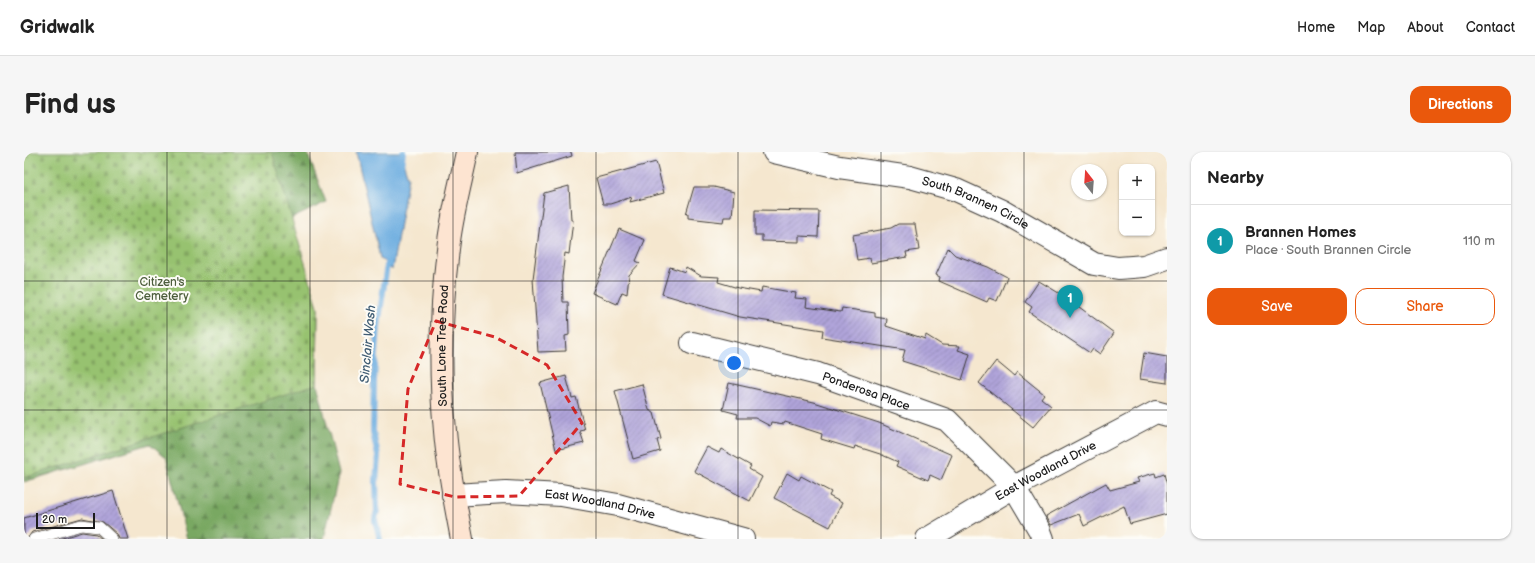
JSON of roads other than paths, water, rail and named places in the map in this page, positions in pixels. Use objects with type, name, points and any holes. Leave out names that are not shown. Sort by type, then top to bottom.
[{"type":"main road","name":"South Lone Tree Road","points":[[462,539],[453,495],[444,431],[442,355],[444,300],[449,240],[467,152]]},
{"type":"street","name":"South Brannen Circle","points":[[774,152],[839,167],[910,177],[956,190],[1002,211],[1094,264],[1118,268],[1132,268],[1144,266],[1167,258]]},
{"type":"street","name":"Ponderosa Place","points":[[692,343],[818,374],[947,420],[1014,487],[1040,531],[1043,539]]},
{"type":"street","name":"East Woodland Drive","points":[[927,539],[1014,487],[1156,412],[1167,415]]},
{"type":"street","name":"East Woodland Drive","points":[[453,495],[506,492],[561,495],[618,505],[733,537]]},
{"type":"lane","points":[[34,539],[47,537],[81,525],[99,527],[112,539]]},
{"type":"water","points":[[356,152],[400,152],[408,177],[392,270],[380,258]]},
{"type":"waterway","name":"Sinclair Wash","points":[[401,165],[403,152]]},
{"type":"waterway","name":"Sinclair Wash","points":[[380,539],[375,520],[377,511],[376,481],[378,456],[373,433],[374,379],[378,326],[388,257]]},
{"type":"place","name":"Brannen Homes","points":[[1070,318]]},
{"type":"park label","name":"Citizen's Cemetery","points":[[162,289]]}]
